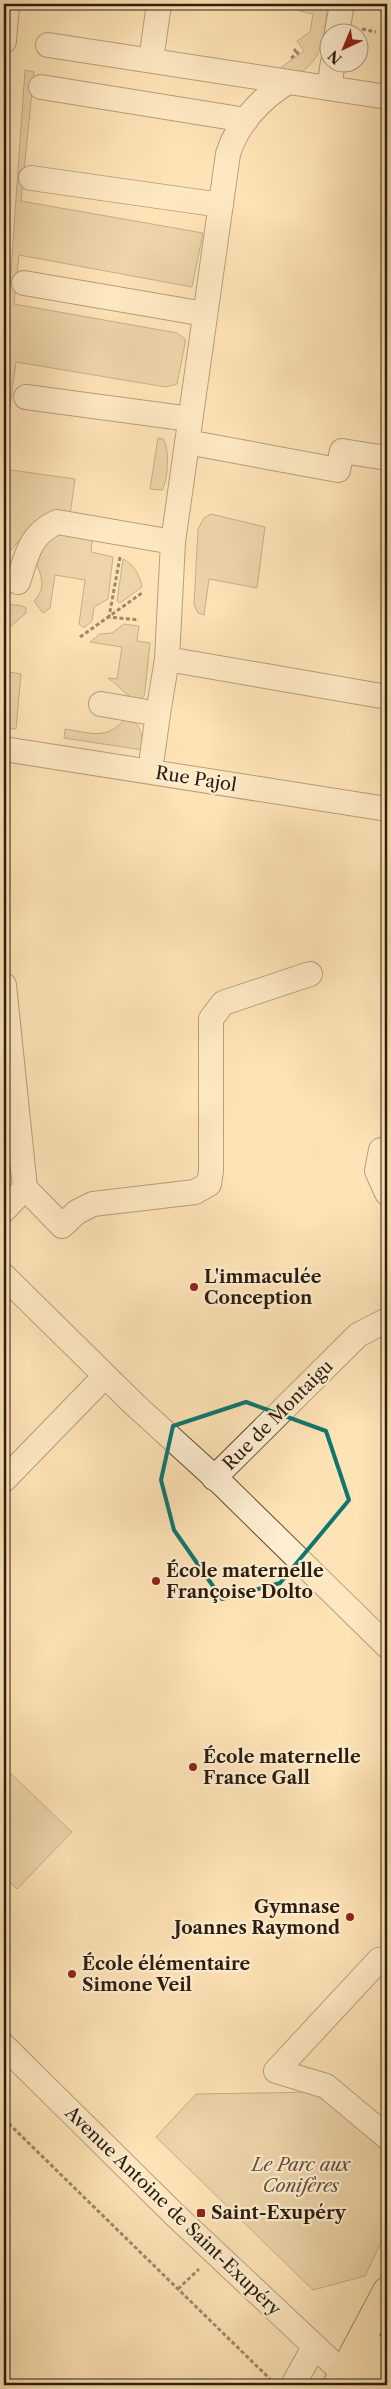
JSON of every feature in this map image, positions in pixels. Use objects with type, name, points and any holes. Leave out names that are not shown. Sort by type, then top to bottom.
[{"type":"main road","points":[[344,2382],[387,2291]]},
{"type":"main road","points":[[368,2385],[387,2348]]},
{"type":"street","points":[[4,41],[7,4]]},
{"type":"street","points":[[151,60],[159,4]]},
{"type":"street","points":[[342,4],[346,22]]},
{"type":"street","points":[[48,45],[387,97]]},
{"type":"street","points":[[329,88],[331,72]]},
{"type":"street","points":[[152,757],[167,659],[173,542],[228,154],[232,142],[246,120],[265,98],[288,82]]},
{"type":"street","points":[[41,88],[246,120]]},
{"type":"street","points":[[31,178],[221,205]]},
{"type":"street","points":[[24,283],[205,314]]},
{"type":"street","points":[[26,398],[189,430],[338,470],[342,451],[387,458]]},
{"type":"street","points":[[18,582],[35,537],[43,528],[57,522],[173,542]]},
{"type":"street","points":[[167,659],[387,696]]},
{"type":"street","points":[[101,704],[158,714]]},
{"type":"street","name":"Rue Pajol","points":[[4,749],[387,808]]},
{"type":"street","points":[[4,986],[25,1188],[62,1226],[77,1212],[93,1204],[195,1192],[209,1184],[211,1171],[211,1019],[224,1003],[310,974]]},
{"type":"street","points":[[381,1150],[377,1171],[387,1193]]},
{"type":"street","points":[[4,1210],[25,1188]]},
{"type":"street","name":"Rue de Montaigu","points":[[4,1276],[105,1376],[214,1478],[358,1335],[387,1320]]},
{"type":"street","points":[[4,1480],[105,1376]]},
{"type":"street","points":[[214,1478],[387,1646]]},
{"type":"street","points":[[387,1958],[379,1960],[276,2071],[326,2086],[387,2137]]},
{"type":"street","name":"Avenue Antoine de Saint-Exupéry","points":[[4,2046],[314,2347],[344,2382]]},
{"type":"street","points":[[294,2385],[314,2347]]},
{"type":"path","points":[[368,31],[376,32]]},
{"type":"path","points":[[294,49],[297,53]]},
{"type":"path","points":[[109,617],[120,557]]},
{"type":"path","points":[[80,637],[142,593]]},
{"type":"path","points":[[109,617],[139,620]]},
{"type":"path","points":[[4,2119],[277,2385]]},
{"type":"highlighted area","points":[[246,1402],[326,1431],[349,1500],[280,1583],[222,1599],[174,1530],[161,1480],[173,1426]]},
{"type":"green space","points":[[301,4],[328,4],[326,22],[318,22],[318,53],[309,66],[301,72],[276,71],[304,51],[297,41],[310,32],[313,14],[300,11]]},
{"type":"green space","points":[[25,70],[34,72],[21,201],[203,233],[192,287],[19,255],[14,304],[177,333],[185,339],[185,344],[177,384],[166,387],[16,362],[4,449],[4,371]]},
{"type":"green space","points":[[158,438],[163,439],[167,449],[166,480],[162,490],[150,489]]},
{"type":"green space","points":[[4,469],[75,479],[70,515],[28,530],[4,558]]},
{"type":"green space","points":[[211,514],[265,527],[257,588],[209,579],[204,615],[198,613],[194,605],[198,529],[204,518]]},
{"type":"green space","points":[[51,533],[93,534],[91,552],[113,557],[108,599],[94,607],[92,621],[84,628],[79,624],[85,580],[55,575],[50,608],[43,613],[34,601],[41,590],[42,579],[34,556]]},
{"type":"green space","points":[[123,559],[136,571],[142,587],[120,603],[117,601]]},
{"type":"green space","points":[[4,602],[26,608],[26,613],[11,626],[4,625]]},
{"type":"green space","points":[[124,624],[139,626],[137,641],[150,643],[144,696],[139,700],[134,699],[108,678],[117,679],[122,647],[90,642],[100,634],[112,633]]},
{"type":"green space","points":[[4,671],[21,674],[16,729],[4,728]]},
{"type":"green space","points":[[127,717],[135,723],[140,731],[143,750],[64,738],[65,729],[99,734],[113,730]]},
{"type":"green space","points":[[4,1767],[72,1832],[17,1889],[4,1877]]},
{"type":"green space","name":"Le Parc aux Conifères","points":[[320,2092],[387,2155],[387,2230],[365,2276],[313,2290],[156,2137],[196,2094]]},
{"type":"place","name":"L'immaculée Conception","points":[[194,1287]]},
{"type":"place","name":"École maternelle Françoise Dolto","points":[[156,1581]]},
{"type":"place","name":"École maternelle France Gall","points":[[193,1767]]},
{"type":"place","name":"Gymnase Joannes Raymond","points":[[350,1917]]},
{"type":"place","name":"École élémentaire Simone Veil","points":[[72,1974]]},
{"type":"place","name":"Saint-Exupéry","points":[[201,2213]]}]
